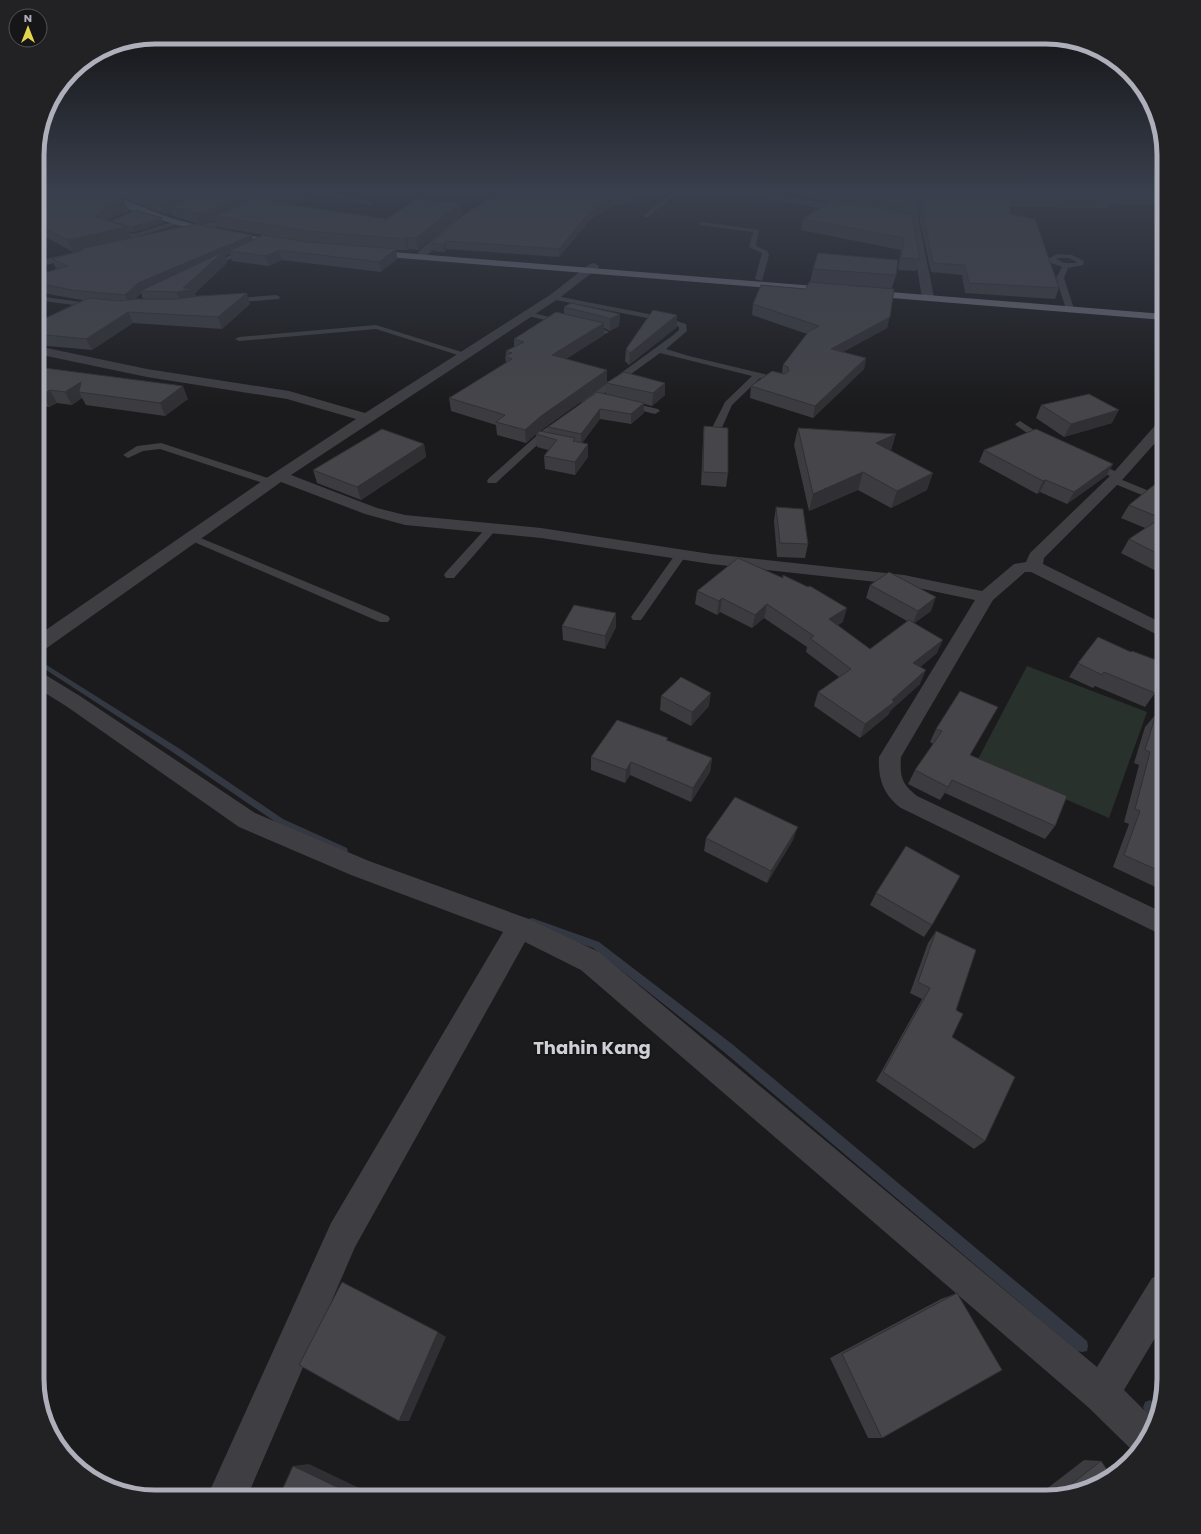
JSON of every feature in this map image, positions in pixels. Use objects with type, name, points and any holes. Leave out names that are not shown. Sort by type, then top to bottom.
[{"type":"highway","points":[[525,264],[1157,311]]},
{"type":"highway","points":[[534,264],[927,294]]},
{"type":"highway","points":[[1069,305],[1157,315]]},
{"type":"street","points":[[920,264],[927,294]]},
{"type":"street","points":[[44,640],[275,479],[526,313],[554,297],[591,269]]},
{"type":"street","points":[[44,351],[147,373],[290,396],[367,418]]},
{"type":"street","points":[[1034,566],[1036,557],[1116,478],[1157,433]]},
{"type":"street","points":[[275,479],[371,511],[405,520],[541,533],[681,554],[904,580],[986,597]]},
{"type":"street","points":[[1157,629],[1047,574],[1034,566],[1020,568],[986,597],[890,757],[891,781],[897,793],[909,802],[1157,922]]},
{"type":"street","points":[[44,683],[74,701],[247,820],[360,868],[520,927],[590,961],[1101,1394],[1142,1434]]},
{"type":"street","points":[[230,1490],[343,1235],[520,927]]},
{"type":"street","points":[[1101,1394],[1157,1302]]},
{"type":"lane","points":[[203,269],[216,264]]},
{"type":"lane","points":[[759,280],[764,264]]},
{"type":"lane","points":[[1066,265],[1060,278],[1069,305]]},
{"type":"lane","points":[[218,302],[276,297]]},
{"type":"lane","points":[[492,481],[538,439],[661,350],[683,331],[683,326],[664,319],[554,297]]},
{"type":"lane","points":[[44,299],[101,307]]},
{"type":"lane","points":[[526,313],[604,332]]},
{"type":"lane","points":[[238,339],[376,327],[464,354]]},
{"type":"lane","points":[[661,350],[694,360],[782,381]]},
{"type":"lane","points":[[715,432],[728,404],[758,375]]},
{"type":"lane","points":[[595,397],[655,411]]},
{"type":"lane","points":[[1020,424],[1055,447]]},
{"type":"lane","points":[[538,439],[553,442]]},
{"type":"lane","points":[[128,455],[141,448],[161,446],[275,479]]},
{"type":"lane","points":[[1081,460],[1157,498]]},
{"type":"lane","points":[[450,575],[491,528]]},
{"type":"lane","points":[[191,537],[384,619]]},
{"type":"lane","points":[[637,617],[681,554]]},
{"type":"shaded area","points":[[1027,666],[1147,712],[1109,818],[977,761]]},
{"type":"building","points":[[62,264],[184,264],[138,283],[125,295],[72,290],[44,284],[44,273],[68,266]]},
{"type":"building","points":[[198,264],[210,264],[183,288],[194,289],[177,292],[140,291]]},
{"type":"building","points":[[815,264],[898,264],[896,275],[813,269]]},
{"type":"building","points":[[942,264],[1051,264],[1059,288],[969,283],[965,265]]},
{"type":"building","points":[[809,282],[894,289],[890,317],[831,349],[866,358],[815,406],[751,386],[772,371],[784,374],[789,371],[788,367],[783,365],[809,331],[819,326],[753,304],[761,285],[806,289]]},
{"type":"building","points":[[247,293],[218,317],[128,312],[86,339],[44,335],[44,319],[89,298],[120,301],[137,299],[177,299]]},
{"type":"building","points":[[571,303],[620,314],[610,319],[564,307]]},
{"type":"building","points":[[653,310],[677,315],[630,353],[626,349]]},
{"type":"building","points":[[556,312],[604,323],[552,355],[607,370],[541,416],[525,430],[496,422],[505,415],[449,398],[512,359],[505,356],[512,353],[506,351],[524,342],[514,339]]},
{"type":"building","points":[[44,368],[183,386],[160,403],[79,392],[81,382],[65,392],[50,390],[44,393]]},
{"type":"building","points":[[624,372],[665,383],[653,393],[606,383]]},
{"type":"building","points":[[597,392],[644,403],[631,414],[600,409],[581,434],[548,427]]},
{"type":"building","points":[[1089,394],[1119,410],[1071,424],[1041,405]]},
{"type":"building","points":[[704,426],[728,428],[728,473],[703,472]]},
{"type":"building","points":[[798,428],[896,434],[876,443],[933,473],[897,491],[863,472],[813,494]]},
{"type":"building","points":[[382,429],[424,444],[357,487],[313,470]]},
{"type":"building","points":[[1036,429],[1113,464],[1074,492],[1046,480],[1043,481],[984,450]]},
{"type":"building","points":[[540,431],[575,438],[573,441],[588,444],[575,462],[544,456],[557,440],[536,434]]},
{"type":"building","points":[[1154,485],[1157,486],[1157,516],[1129,505]]},
{"type":"building","points":[[776,507],[803,509],[808,544],[780,543]]},
{"type":"building","points":[[1157,521],[1157,553],[1129,539]]},
{"type":"building","points":[[738,558],[783,578],[783,575],[808,587],[810,586],[847,608],[829,619],[870,649],[909,620],[943,640],[913,663],[926,670],[892,700],[894,702],[865,724],[818,692],[851,669],[810,638],[814,636],[767,604],[755,615],[722,598],[719,601],[697,591]]},
{"type":"building","points":[[889,572],[936,597],[918,611],[870,585]]},
{"type":"building","points":[[574,605],[616,613],[605,636],[562,626]]},
{"type":"building","points":[[1098,637],[1131,652],[1132,651],[1157,660],[1157,689],[1155,693],[1104,672],[1102,675],[1078,663]]},
{"type":"building","points":[[681,677],[711,693],[692,712],[661,696]]},
{"type":"building","points":[[960,691],[998,707],[970,755],[1067,796],[1055,826],[952,780],[948,787],[915,770],[942,731],[936,729]]},
{"type":"building","points":[[1156,714],[1157,870],[1124,855],[1140,811],[1135,809],[1150,752],[1145,750]]},
{"type":"building","points":[[617,720],[668,738],[666,740],[712,758],[693,788],[631,762],[626,770],[591,757]]},
{"type":"building","points":[[735,797],[798,827],[771,871],[706,838]]},
{"type":"building","points":[[906,846],[960,876],[932,925],[876,893]]},
{"type":"building","points":[[936,931],[976,950],[956,1010],[963,1014],[952,1037],[1015,1077],[985,1141],[883,1072],[930,988],[918,982]]},
{"type":"building","points":[[342,1282],[438,1332],[399,1421],[299,1365]]},
{"type":"building","points":[[957,1293],[1002,1370],[882,1438],[842,1354]]},
{"type":"building","points":[[1101,1461],[1108,1471],[1095,1479],[1066,1488]]},
{"type":"building","points":[[293,1466],[343,1490],[282,1490]]},
{"type":"waterway","points":[[44,666],[177,751],[280,821],[344,851]]},
{"type":"waterway","points":[[532,922],[596,945],[728,1048],[1082,1346]]},
{"type":"district","name":"Thahin Kang","points":[[592,1047]]}]
